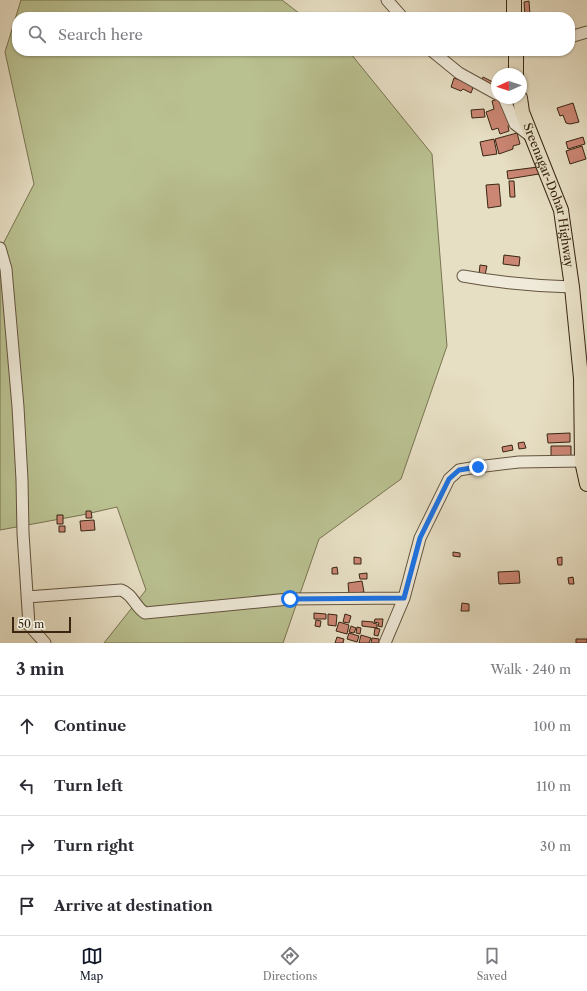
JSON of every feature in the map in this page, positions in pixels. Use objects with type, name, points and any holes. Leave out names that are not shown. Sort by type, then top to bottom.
[{"type":"main road","points":[[514,0],[514,12]]},
{"type":"main road","points":[[516,56],[516,68]]},
{"type":"main road","name":"Sreenagar-Dohar Highway","points":[[521,104],[522,112],[560,210],[584,379],[582,462],[587,484]]},
{"type":"street","points":[[387,0],[398,12]]},
{"type":"street","points":[[575,36],[587,32]]},
{"type":"street","points":[[438,56],[459,73],[491,91]]},
{"type":"street","points":[[507,104],[515,124],[533,138]]},
{"type":"street","points":[[0,248],[6,269],[17,399],[29,625],[45,643]]},
{"type":"street","points":[[463,276],[520,285],[572,287]]},
{"type":"street","points":[[386,643],[404,598],[420,538],[449,479],[454,474],[459,470],[519,462],[582,462]]},
{"type":"street","points":[[27,597],[121,590],[127,592],[139,609],[145,613],[290,599],[404,598]]},
{"type":"green space","points":[[21,0],[282,0],[298,12],[17,12]]},
{"type":"green space","points":[[12,29],[12,56],[353,56],[432,154],[447,346],[401,479],[319,539],[283,643],[104,643],[146,590],[117,507],[0,530],[0,250],[34,184],[5,52]]},
{"type":"building","points":[[529,1],[530,12],[525,12],[524,2]]},
{"type":"building","points":[[483,77],[491,81],[491,86],[481,82]]},
{"type":"building","points":[[454,78],[474,85],[471,93],[463,89],[461,91],[451,87]]},
{"type":"building","points":[[573,103],[579,122],[570,124],[566,123],[563,115],[560,116],[557,108]]},
{"type":"building","points":[[493,104],[502,104],[511,125],[508,126],[509,131],[500,134],[498,128],[492,130],[486,112],[494,109]]},
{"type":"building","points":[[484,109],[485,117],[472,118],[471,110]]},
{"type":"building","points":[[517,133],[520,144],[513,146],[513,149],[499,154],[495,139]]},
{"type":"building","points":[[583,137],[585,144],[568,149],[566,142]]},
{"type":"building","points":[[494,139],[497,154],[483,156],[480,142]]},
{"type":"building","points":[[582,146],[586,159],[570,164],[566,151]]},
{"type":"building","points":[[538,167],[539,174],[508,179],[507,171]]},
{"type":"building","points":[[509,181],[514,181],[515,197],[510,197]]},
{"type":"building","points":[[499,184],[501,206],[488,208],[486,185]]},
{"type":"building","points":[[504,255],[520,257],[519,266],[503,264]]},
{"type":"building","points":[[480,265],[487,266],[485,275],[479,274]]},
{"type":"building","points":[[570,433],[570,442],[548,443],[547,434]]},
{"type":"building","points":[[524,442],[526,448],[519,449],[518,443]]},
{"type":"building","points":[[512,445],[513,450],[503,452],[502,447]]},
{"type":"building","points":[[551,446],[571,446],[571,456],[551,456]]},
{"type":"building","points":[[86,511],[91,511],[92,518],[86,518]]},
{"type":"building","points":[[57,515],[63,515],[63,524],[57,524]]},
{"type":"building","points":[[94,520],[95,530],[81,531],[80,521]]},
{"type":"building","points":[[59,526],[65,526],[65,532],[59,532]]},
{"type":"building","points":[[453,552],[460,553],[460,557],[453,556]]},
{"type":"building","points":[[354,557],[361,558],[361,564],[354,564]]},
{"type":"building","points":[[562,557],[562,565],[558,565],[557,558]]},
{"type":"building","points":[[337,567],[338,574],[332,574],[332,568]]},
{"type":"building","points":[[519,571],[520,583],[499,584],[498,572]]},
{"type":"building","points":[[367,573],[367,579],[360,579],[359,574]]},
{"type":"building","points":[[573,577],[574,584],[569,584],[568,578]]},
{"type":"building","points":[[362,581],[364,592],[349,594],[348,583]]},
{"type":"building","points":[[462,603],[469,604],[469,611],[461,611]]},
{"type":"building","points":[[314,613],[326,614],[326,619],[314,619]]},
{"type":"building","points":[[328,614],[337,615],[336,626],[328,625]]},
{"type":"building","points":[[345,614],[351,616],[349,623],[343,622]]},
{"type":"building","points":[[375,619],[383,619],[382,627],[378,626],[379,623],[374,622]]},
{"type":"building","points":[[316,620],[321,621],[320,627],[315,626]]},
{"type":"building","points":[[362,621],[373,622],[377,624],[377,628],[362,626]]},
{"type":"building","points":[[339,622],[349,625],[347,634],[336,631]]},
{"type":"building","points":[[351,626],[356,628],[354,633],[349,632]]},
{"type":"building","points":[[357,627],[361,628],[360,634],[356,633]]},
{"type":"building","points":[[375,628],[380,629],[378,636],[374,635]]},
{"type":"building","points":[[349,633],[359,636],[357,642],[347,639]]},
{"type":"building","points":[[361,635],[371,638],[369,643],[359,643]]},
{"type":"building","points":[[337,637],[344,639],[343,643],[335,643]]},
{"type":"building","points":[[372,638],[379,639],[379,643],[371,643]]},
{"type":"building","points":[[576,639],[587,639],[587,643],[576,643]]},
{"type":"route","points":[[290,599],[404,598],[420,538],[449,479],[459,470],[478,467]]}]
